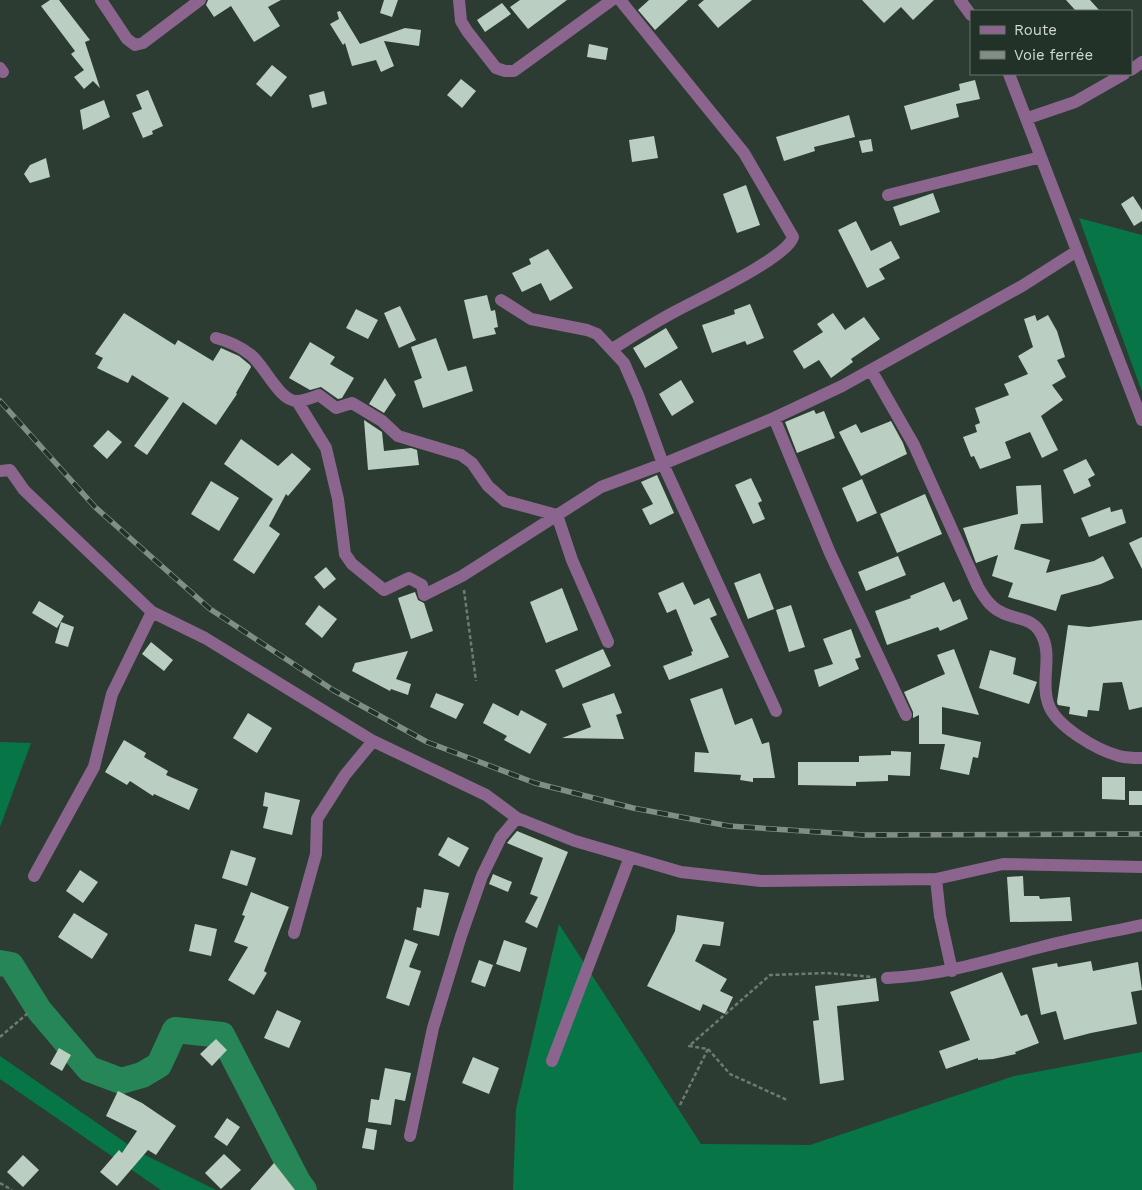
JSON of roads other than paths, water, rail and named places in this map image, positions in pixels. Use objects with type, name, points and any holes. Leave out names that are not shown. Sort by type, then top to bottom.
[{"type":"street","points":[[101,0],[128,39],[135,45],[143,42],[200,0]]},
{"type":"street","points":[[458,0],[462,21],[467,32],[496,68],[505,71],[514,71],[612,0]]},
{"type":"street","points":[[612,349],[676,311],[762,265],[787,247],[793,237],[744,153],[620,0]]},
{"type":"street","points":[[960,0],[970,13]]},
{"type":"street","points":[[1009,75],[1028,118],[1041,157],[1142,420]]},
{"type":"street","points":[[1028,118],[1075,102],[1122,75]]},
{"type":"street","points":[[888,195],[1041,157]]},
{"type":"street","points":[[216,338],[229,342],[252,355],[282,394],[297,401],[326,448],[338,499],[345,554],[352,564],[374,584],[384,590],[409,578],[422,585],[424,595],[462,576],[601,487],[663,464],[774,418],[871,370],[1022,286],[1077,251]]},
{"type":"street","points":[[501,300],[531,319],[587,330],[597,334],[624,363],[638,395],[663,464],[776,711]]},
{"type":"street","points":[[871,370],[914,445],[978,588],[989,604],[1001,613],[1031,622],[1040,632],[1047,648],[1046,689],[1048,703],[1053,712],[1064,724],[1088,742],[1120,757],[1142,758]]},
{"type":"street","points":[[297,401],[320,394],[336,408],[352,403],[382,422],[398,436],[461,456],[472,463],[488,486],[505,501],[557,515]]},
{"type":"street","points":[[774,418],[830,553],[906,715]]},
{"type":"street","points":[[0,471],[10,470],[24,490],[152,612],[205,638],[373,741],[486,795],[517,818],[575,842],[681,872],[761,881],[936,879],[1003,864],[1142,867]]},
{"type":"street","points":[[557,515],[572,560],[608,642]]},
{"type":"street","points":[[34,876],[94,768],[112,694],[152,612]]},
{"type":"street","points":[[294,933],[316,854],[317,819],[345,775],[373,741]]},
{"type":"street","points":[[410,1136],[433,1028],[464,927],[482,876],[501,837],[517,818]]},
{"type":"street","points":[[552,1061],[630,857]]},
{"type":"street","points":[[936,879],[940,916],[952,972]]},
{"type":"street","points":[[887,978],[952,972],[1076,939],[1142,925]]},
{"type":"waterway","points":[[0,963],[11,965],[39,1010],[89,1069],[121,1081],[142,1075],[159,1065],[175,1030],[222,1035],[298,1182],[304,1190]]},
{"type":"railway","points":[[0,401],[95,507],[210,609],[333,690],[427,742],[535,783],[633,808],[729,826],[864,835],[1142,834]]}]
